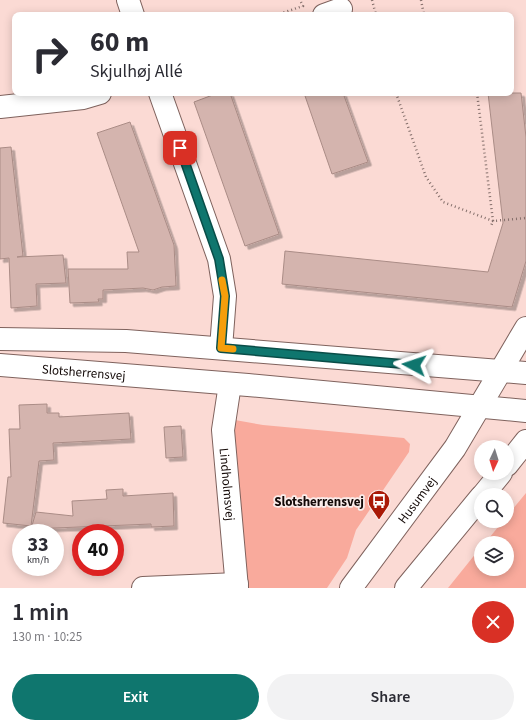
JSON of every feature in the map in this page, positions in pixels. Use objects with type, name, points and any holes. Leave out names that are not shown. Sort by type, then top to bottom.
[{"type":"street","points":[[128,0],[132,12]]},
{"type":"street","points":[[0,107],[90,96]]},
{"type":"street","points":[[161,96],[219,259],[225,296],[221,348]]},
{"type":"street","name":"Husumvej","points":[[351,588],[455,448],[526,328]]},
{"type":"street","points":[[0,339],[126,341],[526,373]]},
{"type":"street","name":"Slotsherrensvej","points":[[0,365],[526,411]]},
{"type":"street","name":"Lindholmsvej","points":[[143,588],[237,586],[223,430],[230,384]]},
{"type":"street","points":[[514,456],[526,441]]},
{"type":"street","points":[[489,488],[495,480]]},
{"type":"street","points":[[406,588],[474,506]]},
{"type":"path","points":[[287,12],[303,6],[300,0]]},
{"type":"path","points":[[372,0],[375,12]]},
{"type":"path","points":[[421,0],[423,12]]},
{"type":"path","points":[[397,96],[426,177],[443,202],[492,221],[526,218]]},
{"type":"path","points":[[478,96],[492,221],[491,226]]},
{"type":"shaded area","points":[[235,420],[263,425],[404,438],[410,444],[409,452],[356,530],[347,558],[327,588],[246,588],[233,450]]},
{"type":"shaded area","points":[[526,493],[526,588],[448,588],[474,556],[474,576],[514,576],[514,536],[491,536],[497,528],[514,528],[514,508]]},
{"type":"building","points":[[514,93],[521,93],[526,137],[526,261],[512,307],[282,284],[285,251],[488,272],[503,223],[488,96],[514,96]]},
{"type":"building","points":[[210,96],[231,96],[279,234],[245,246],[194,102]]},
{"type":"building","points":[[305,96],[344,96],[368,162],[332,174]]},
{"type":"building","points":[[130,122],[174,245],[176,286],[162,287],[153,290],[143,288],[103,290],[103,299],[98,299],[99,302],[70,303],[68,269],[128,269],[127,252],[139,252],[97,133]]},
{"type":"building","points":[[11,147],[23,256],[17,257],[63,255],[66,283],[36,284],[37,306],[11,308],[9,258],[0,259],[0,148]]},
{"type":"building","points":[[47,404],[47,413],[59,413],[59,417],[129,413],[131,439],[53,443],[54,460],[39,461],[31,524],[3,523],[8,477],[11,477],[9,429],[20,429],[19,405]]},
{"type":"building","points":[[181,426],[183,457],[166,458],[164,427]]},
{"type":"building","points":[[123,489],[123,496],[173,493],[174,526],[151,527],[151,524],[72,524],[72,527],[64,528],[64,524],[32,524],[36,512],[73,516],[72,501],[107,499],[106,490]]},
{"type":"slow traffic","points":[[222,280],[225,296],[221,348],[233,349]]},
{"type":"place","name":"Slotsherrensvej","points":[[379,520]]},
{"type":"route","points":[[180,148],[219,259],[225,296],[221,348],[414,365]]}]
